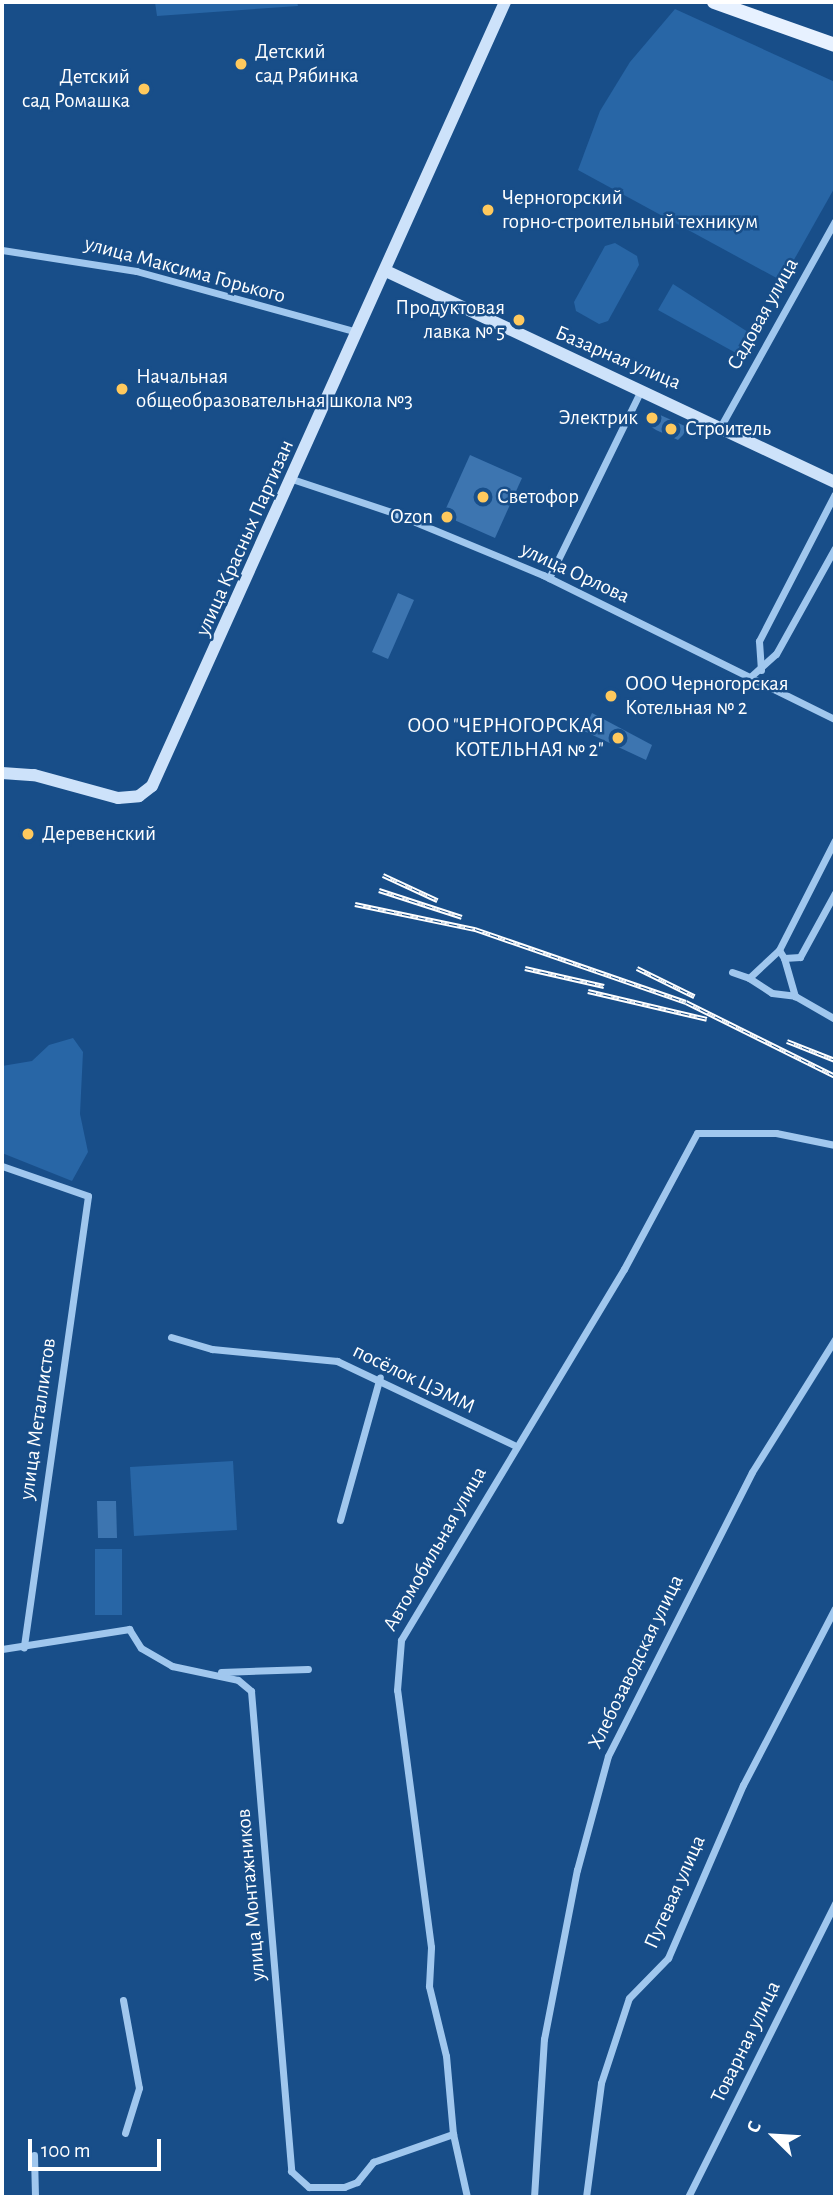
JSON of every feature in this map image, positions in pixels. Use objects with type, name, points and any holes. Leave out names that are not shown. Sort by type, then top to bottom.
[{"type":"main road","name":"улица Красных Партизан","points":[[2,773],[34,775],[118,798],[139,796],[152,786],[505,2]]},
{"type":"main road","points":[[714,2],[835,45]]},
{"type":"main road","name":"Базарная улица","points":[[386,271],[642,390],[723,424],[835,482]]},
{"type":"street","name":"Садовая улица","points":[[723,424],[835,221]]},
{"type":"street","name":"улица Максима Горького","points":[[2,250],[136,271],[358,333]]},
{"type":"street","points":[[549,578],[642,390]]},
{"type":"street","name":"улица Орлова","points":[[292,479],[391,512],[549,578],[835,719]]},
{"type":"street","points":[[761,670],[759,641],[835,494]]},
{"type":"street","points":[[749,678],[776,654],[835,548]]},
{"type":"street","points":[[749,978],[779,950],[835,840]]},
{"type":"street","points":[[784,958],[800,957],[835,893]]},
{"type":"street","points":[[779,950],[795,996]]},
{"type":"street","points":[[732,972],[749,978],[772,993],[795,996],[835,1018]]},
{"type":"street","name":"Автомобильная улица","points":[[467,2197],[453,2134],[446,2056],[429,1986],[431,1947],[397,1659],[405,1629],[514,1445],[624,1269],[697,1133],[776,1133],[835,1145]]},
{"type":"street","name":"улица Металлистов","points":[[2,1166],[88,1196],[24,1647]]},
{"type":"street","name":"посёлок ЦЭММ","points":[[171,1337],[212,1349],[337,1361],[380,1377],[408,1398],[514,1445]]},
{"type":"street","name":"Хлебозаводская улица","points":[[534,2197],[544,2039],[577,1870],[608,1756],[752,1472],[835,1339]]},
{"type":"street","points":[[340,1520],[380,1377]]},
{"type":"street","name":"Путевая улица","points":[[586,2197],[601,2083],[629,1998],[668,1958],[743,1785],[835,1608]]},
{"type":"street","points":[[2,1649],[129,1629],[141,1648],[172,1666],[214,1672],[308,1669]]},
{"type":"street","name":"улица Монтажников","points":[[214,1672],[238,1679],[251,1691],[291,2171],[309,2188],[357,2182],[373,2162],[453,2134]]},
{"type":"street","name":"Товарная улица","points":[[688,2197],[835,1903]]},
{"type":"street","points":[[123,2000],[139,2088],[125,2133]]},
{"type":"street","points":[[34,2155],[35,2197]]},
{"type":"shaded area","points":[[155,2],[297,2],[298,6],[157,16]]},
{"type":"shaded area","points":[[675,9],[835,82],[835,187],[782,281],[578,170],[600,111],[630,62]]},
{"type":"shaded area","points":[[615,243],[637,256],[639,265],[608,321],[599,324],[576,311],[574,302],[605,246]]},
{"type":"shaded area","points":[[673,284],[748,332],[736,353],[658,310]]},
{"type":"shaded area","points":[[73,1038],[83,1052],[80,1114],[88,1152],[72,1181],[2,1153],[2,1066],[32,1061],[49,1045]]},
{"type":"shaded area","points":[[233,1461],[237,1530],[134,1536],[130,1467]]},
{"type":"shaded area","points":[[95,1549],[122,1549],[122,1615],[95,1615]]},
{"type":"building","name":"Строитель","points":[[649,410],[687,427],[683,435],[678,440],[644,422]]},
{"type":"building","name":"Светофор","points":[[470,455],[522,478],[495,538],[443,515]]},
{"type":"building","points":[[398,593],[414,600],[388,659],[372,652]]},
{"type":"building","name":"ООО \"ЧЕРНОГОРСКАЯ КОТЕЛЬНАЯ № 2\"","points":[[592,713],[652,745],[646,760],[584,731]]},
{"type":"building","points":[[97,1501],[116,1501],[117,1538],[98,1538]]},
{"type":"railway","points":[[383,875],[437,900]]},
{"type":"railway","points":[[379,890],[462,917]]},
{"type":"railway","points":[[355,904],[475,929],[686,1002],[835,1076]]},
{"type":"railway","points":[[525,968],[604,986]]},
{"type":"railway","points":[[637,968],[694,996]]},
{"type":"railway","points":[[588,991],[707,1019]]},
{"type":"railway","points":[[787,1041],[835,1060]]},
{"type":"place","name":"Детский сад Рябинка","points":[[241,64]]},
{"type":"place","name":"Детский сад Ромашка","points":[[144,89]]},
{"type":"place","name":"Черногорский горно-строительный техникум","points":[[488,210]]},
{"type":"place","name":"Продуктовая лавка № 5","points":[[519,320]]},
{"type":"place","name":"Начальная общеобразовательная школа №3","points":[[122,389]]},
{"type":"place","name":"Электрик","points":[[652,418]]},
{"type":"place","name":"Строитель","points":[[671,429]]},
{"type":"place","name":"Светофор","points":[[483,497]]},
{"type":"place","name":"Ozon","points":[[447,517]]},
{"type":"place","name":"ООО Черногорская Котельная № 2","points":[[611,696]]},
{"type":"place","name":"ООО \"ЧЕРНОГОРСКАЯ КОТЕЛЬНАЯ № 2\"","points":[[618,738]]},
{"type":"place","name":"Деревенский","points":[[28,834]]}]
